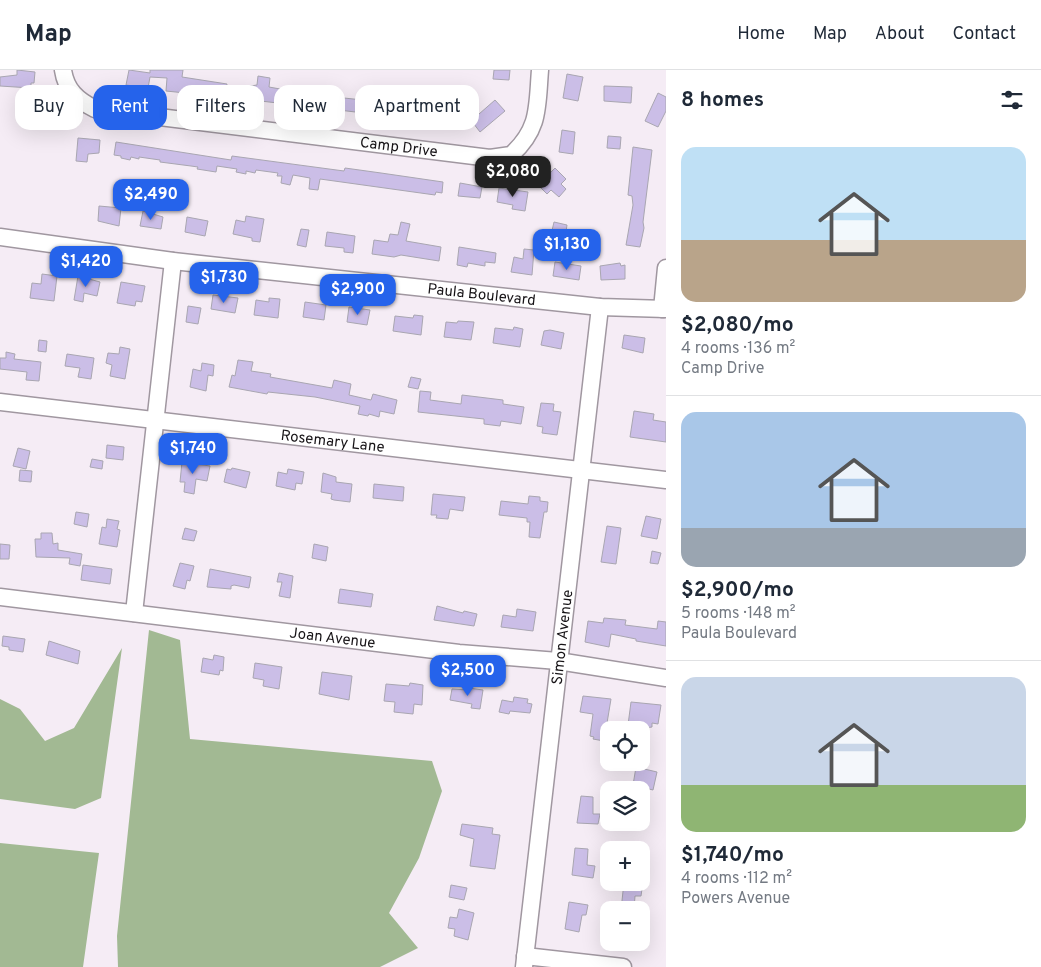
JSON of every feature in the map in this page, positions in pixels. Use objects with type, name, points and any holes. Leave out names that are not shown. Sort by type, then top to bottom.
[{"type":"street","name":"Camp Drive","points":[[63,70],[68,89],[80,102],[95,109],[490,158],[511,155],[532,133],[536,116],[540,70]]},
{"type":"street","name":"Paula Boulevard","points":[[0,237],[174,261],[600,307],[664,309]]},
{"type":"street","points":[[134,613],[174,261]]},
{"type":"street","points":[[664,309],[666,268]]},
{"type":"street","name":"Simon Avenue","points":[[524,962],[600,307]]},
{"type":"street","name":"Rosemary Lane","points":[[0,402],[157,422],[666,480]]},
{"type":"street","name":"Joan Avenue","points":[[0,597],[459,653],[558,661],[666,678]]},
{"type":"street","points":[[524,962],[623,967]]},
{"type":"green space","points":[[149,630],[180,640],[190,739],[432,761],[442,791],[419,858],[389,913],[418,948],[380,967],[118,967],[117,936]]},
{"type":"green space","points":[[122,648],[101,798],[75,809],[0,799],[0,699],[20,709],[45,741],[74,728]]},
{"type":"green space","points":[[0,843],[99,853],[83,967],[0,967]]},
{"type":"building","points":[[17,70],[35,72],[34,83],[31,83],[31,85],[15,85],[15,87],[0,86],[0,77],[17,75]]},
{"type":"building","points":[[129,70],[150,73],[150,70],[183,70],[182,77],[227,84],[177,85],[177,92],[167,91],[167,78],[150,77],[149,85],[126,85]]},
{"type":"building","points":[[494,70],[510,70],[509,80],[493,79]]},
{"type":"building","points":[[567,74],[583,77],[578,101],[563,98]]},
{"type":"building","points":[[258,76],[270,78],[269,87],[274,88],[274,103],[264,101],[264,85],[257,85]]},
{"type":"building","points":[[604,86],[632,87],[631,103],[604,101]]},
{"type":"building","points":[[658,93],[666,97],[666,111],[658,127],[645,121]]},
{"type":"building","points":[[345,98],[355,99],[355,112],[345,111]]},
{"type":"building","points":[[495,100],[505,111],[480,132],[479,114]]},
{"type":"building","points":[[562,130],[575,132],[573,154],[559,152]]},
{"type":"building","points":[[608,136],[621,137],[620,149],[607,148]]},
{"type":"building","points":[[78,138],[100,140],[99,153],[88,154],[87,162],[76,161]]},
{"type":"building","points":[[116,142],[231,160],[232,156],[344,171],[345,168],[443,182],[442,193],[436,192],[435,195],[320,179],[318,190],[309,189],[310,178],[293,175],[290,185],[281,183],[282,176],[277,176],[278,173],[256,170],[255,173],[246,171],[246,174],[236,172],[237,169],[217,166],[216,172],[197,169],[198,167],[160,162],[160,160],[139,157],[139,159],[131,157],[130,160],[121,158],[121,156],[114,155]]},
{"type":"building","points":[[633,147],[652,150],[643,222],[644,228],[640,247],[626,245],[633,205],[632,196],[628,195]]},
{"type":"building","points":[[555,168],[566,179],[561,184],[566,189],[559,197],[551,190],[547,194],[538,185]]},
{"type":"building","points":[[460,183],[482,187],[480,198],[458,196]]},
{"type":"building","points":[[499,188],[528,192],[525,211],[512,209],[513,205],[497,202]]},
{"type":"building","points":[[99,206],[121,208],[119,226],[98,221]]},
{"type":"building","points":[[143,211],[163,217],[161,229],[140,226]]},
{"type":"building","points":[[246,216],[264,219],[260,242],[252,241],[252,238],[233,234],[236,220],[245,222]]},
{"type":"building","points":[[187,217],[208,221],[205,236],[185,232]]},
{"type":"building","points":[[401,222],[410,224],[406,241],[441,247],[439,261],[401,255],[394,257],[372,254],[374,240],[388,242],[390,234],[398,235]]},
{"type":"building","points":[[554,222],[567,225],[565,238],[551,235]]},
{"type":"building","points":[[301,229],[309,230],[306,247],[297,245]]},
{"type":"building","points":[[327,232],[355,236],[353,253],[344,252],[344,248],[325,246]]},
{"type":"building","points":[[459,247],[496,253],[495,263],[485,262],[485,266],[468,263],[467,267],[457,265]]},
{"type":"building","points":[[524,249],[534,250],[532,275],[511,272],[514,257],[523,259]]},
{"type":"building","points":[[555,262],[581,266],[579,280],[553,276]]},
{"type":"building","points":[[620,263],[621,266],[625,265],[625,279],[601,280],[600,266]]},
{"type":"building","points":[[42,274],[57,276],[54,301],[30,298],[32,283],[41,284]]},
{"type":"building","points":[[78,276],[100,282],[97,296],[84,293],[83,302],[74,300]]},
{"type":"building","points":[[121,282],[145,286],[142,302],[136,301],[135,306],[117,303]]},
{"type":"building","points":[[213,295],[238,298],[235,313],[211,309]]},
{"type":"building","points":[[269,298],[280,299],[278,318],[254,315],[256,300],[269,302]]},
{"type":"building","points":[[305,302],[326,305],[324,320],[303,317]]},
{"type":"building","points":[[188,306],[201,308],[198,324],[186,322]]},
{"type":"building","points":[[349,307],[370,310],[367,325],[347,322]]},
{"type":"building","points":[[414,315],[423,316],[421,335],[393,331],[395,316],[413,318]]},
{"type":"building","points":[[458,321],[474,322],[471,340],[444,337],[446,322],[457,323]]},
{"type":"building","points":[[514,327],[523,329],[520,347],[493,343],[495,328],[513,330]]},
{"type":"building","points":[[550,330],[564,333],[561,349],[541,345],[544,331]]},
{"type":"building","points":[[624,335],[645,338],[643,353],[622,348]]},
{"type":"building","points":[[39,340],[47,341],[46,352],[38,351]]},
{"type":"building","points":[[120,347],[130,349],[125,379],[110,376],[112,365],[106,363],[108,353],[119,354]]},
{"type":"building","points":[[6,352],[15,354],[14,359],[41,362],[39,381],[26,380],[27,372],[0,369],[0,358],[6,358]]},
{"type":"building","points":[[67,354],[94,358],[91,379],[78,377],[80,368],[65,366]]},
{"type":"building","points":[[238,360],[253,362],[251,371],[271,374],[270,377],[332,388],[334,380],[351,384],[349,395],[371,400],[373,394],[397,400],[394,414],[380,411],[379,417],[369,414],[368,416],[358,414],[360,406],[315,397],[268,392],[267,394],[229,387],[232,375],[235,376]]},
{"type":"building","points":[[202,363],[214,365],[213,376],[208,375],[206,391],[190,387],[193,369],[201,371]]},
{"type":"building","points":[[411,377],[421,379],[418,389],[408,387]]},
{"type":"building","points":[[420,391],[431,392],[430,400],[461,404],[462,395],[503,400],[503,404],[524,407],[521,424],[501,421],[500,426],[484,424],[484,419],[418,412]]},
{"type":"building","points":[[541,403],[554,404],[553,411],[561,412],[557,435],[542,433],[543,427],[537,426]]},
{"type":"building","points":[[634,411],[654,414],[653,420],[666,422],[666,442],[630,437]]},
{"type":"building","points":[[107,445],[124,447],[123,460],[106,458]]},
{"type":"building","points":[[18,448],[30,451],[26,469],[13,466]]},
{"type":"building","points":[[92,459],[103,461],[102,469],[90,467]]},
{"type":"building","points":[[182,462],[210,466],[207,481],[196,479],[194,494],[184,492],[185,482],[180,482]]},
{"type":"building","points":[[232,468],[250,472],[246,488],[224,482],[227,469],[231,470]]},
{"type":"building","points":[[288,469],[304,472],[302,484],[296,483],[295,490],[276,486],[278,472],[287,474]]},
{"type":"building","points":[[20,470],[32,471],[31,482],[19,481]]},
{"type":"building","points":[[323,473],[336,477],[336,482],[352,484],[350,502],[331,499],[332,494],[321,492]]},
{"type":"building","points":[[374,484],[404,487],[403,501],[373,498]]},
{"type":"building","points":[[433,494],[465,497],[463,511],[450,509],[448,519],[436,518],[437,515],[431,515]]},
{"type":"building","points":[[529,496],[540,497],[540,501],[548,502],[547,512],[544,512],[540,538],[529,537],[530,522],[527,522],[527,518],[499,515],[501,501],[528,504]]},
{"type":"building","points":[[76,512],[89,514],[87,527],[74,524]]},
{"type":"building","points":[[646,516],[661,519],[657,539],[641,536]]},
{"type":"building","points":[[107,519],[119,521],[117,529],[120,530],[117,547],[99,544],[102,527],[106,528]]},
{"type":"building","points":[[607,526],[621,528],[616,564],[601,562]]},
{"type":"building","points":[[185,528],[197,531],[194,541],[182,539]]},
{"type":"building","points":[[41,533],[52,533],[53,544],[58,543],[58,550],[82,554],[80,566],[69,564],[70,558],[36,557],[35,539],[41,539]]},
{"type":"building","points":[[0,544],[10,545],[9,559],[0,559]]},
{"type":"building","points":[[314,544],[328,547],[326,561],[312,558]]},
{"type":"building","points":[[652,551],[661,553],[658,564],[650,563]]},
{"type":"building","points":[[180,563],[194,566],[190,581],[187,580],[185,589],[173,586]]},
{"type":"building","points":[[83,565],[112,569],[110,584],[81,580]]},
{"type":"building","points":[[210,569],[251,577],[249,588],[234,585],[231,586],[231,589],[207,587]]},
{"type":"building","points":[[279,573],[293,576],[290,598],[279,596],[282,582],[277,582]]},
{"type":"building","points":[[340,589],[373,594],[371,607],[338,603]]},
{"type":"building","points":[[437,606],[463,613],[464,611],[477,614],[474,626],[434,620]]},
{"type":"building","points":[[517,609],[536,612],[533,631],[501,627],[503,615],[516,617]]},
{"type":"building","points":[[604,618],[626,620],[625,625],[657,629],[658,621],[666,622],[666,646],[636,641],[636,639],[611,634],[609,647],[585,642],[588,621],[603,623]]},
{"type":"building","points":[[3,636],[25,639],[23,652],[9,650],[9,647],[2,646]]},
{"type":"building","points":[[49,641],[80,651],[78,664],[46,655]]},
{"type":"building","points":[[214,655],[224,657],[223,671],[220,670],[219,675],[201,672],[203,658],[213,660]]},
{"type":"building","points":[[255,663],[282,667],[279,689],[263,686],[264,680],[253,678]]},
{"type":"building","points":[[322,672],[352,676],[349,700],[319,694]]},
{"type":"building","points":[[410,683],[423,685],[422,705],[414,704],[413,714],[394,712],[395,702],[384,701],[386,684],[409,686]]},
{"type":"building","points":[[468,688],[483,690],[480,709],[471,708],[472,704],[450,700],[452,689],[468,690]]},
{"type":"building","points":[[583,696],[611,699],[607,721],[600,721],[600,740],[593,739],[594,737],[590,736],[593,714],[580,712]]},
{"type":"building","points":[[514,697],[528,699],[527,703],[532,704],[530,713],[510,711],[509,714],[499,712],[502,700],[513,702]]},
{"type":"building","points":[[631,702],[661,705],[658,724],[652,723],[652,727],[650,727],[650,721],[629,721]]},
{"type":"building","points":[[635,771],[657,772],[653,790],[650,789],[650,781],[634,781]]},
{"type":"building","points":[[581,796],[593,797],[593,814],[600,814],[598,824],[577,823]]},
{"type":"building","points":[[462,824],[493,828],[492,834],[500,835],[495,869],[470,866],[474,839],[460,835]]},
{"type":"building","points":[[575,848],[588,849],[587,865],[595,866],[593,878],[572,875]]},
{"type":"building","points":[[451,885],[467,888],[464,900],[449,897]]},
{"type":"building","points":[[623,891],[642,891],[641,896],[635,896],[635,901],[622,901]]},
{"type":"building","points":[[569,902],[588,905],[586,915],[582,915],[579,932],[565,929]]},
{"type":"building","points":[[459,909],[474,913],[468,940],[454,936],[455,929],[448,928],[450,917],[457,918]]}]
